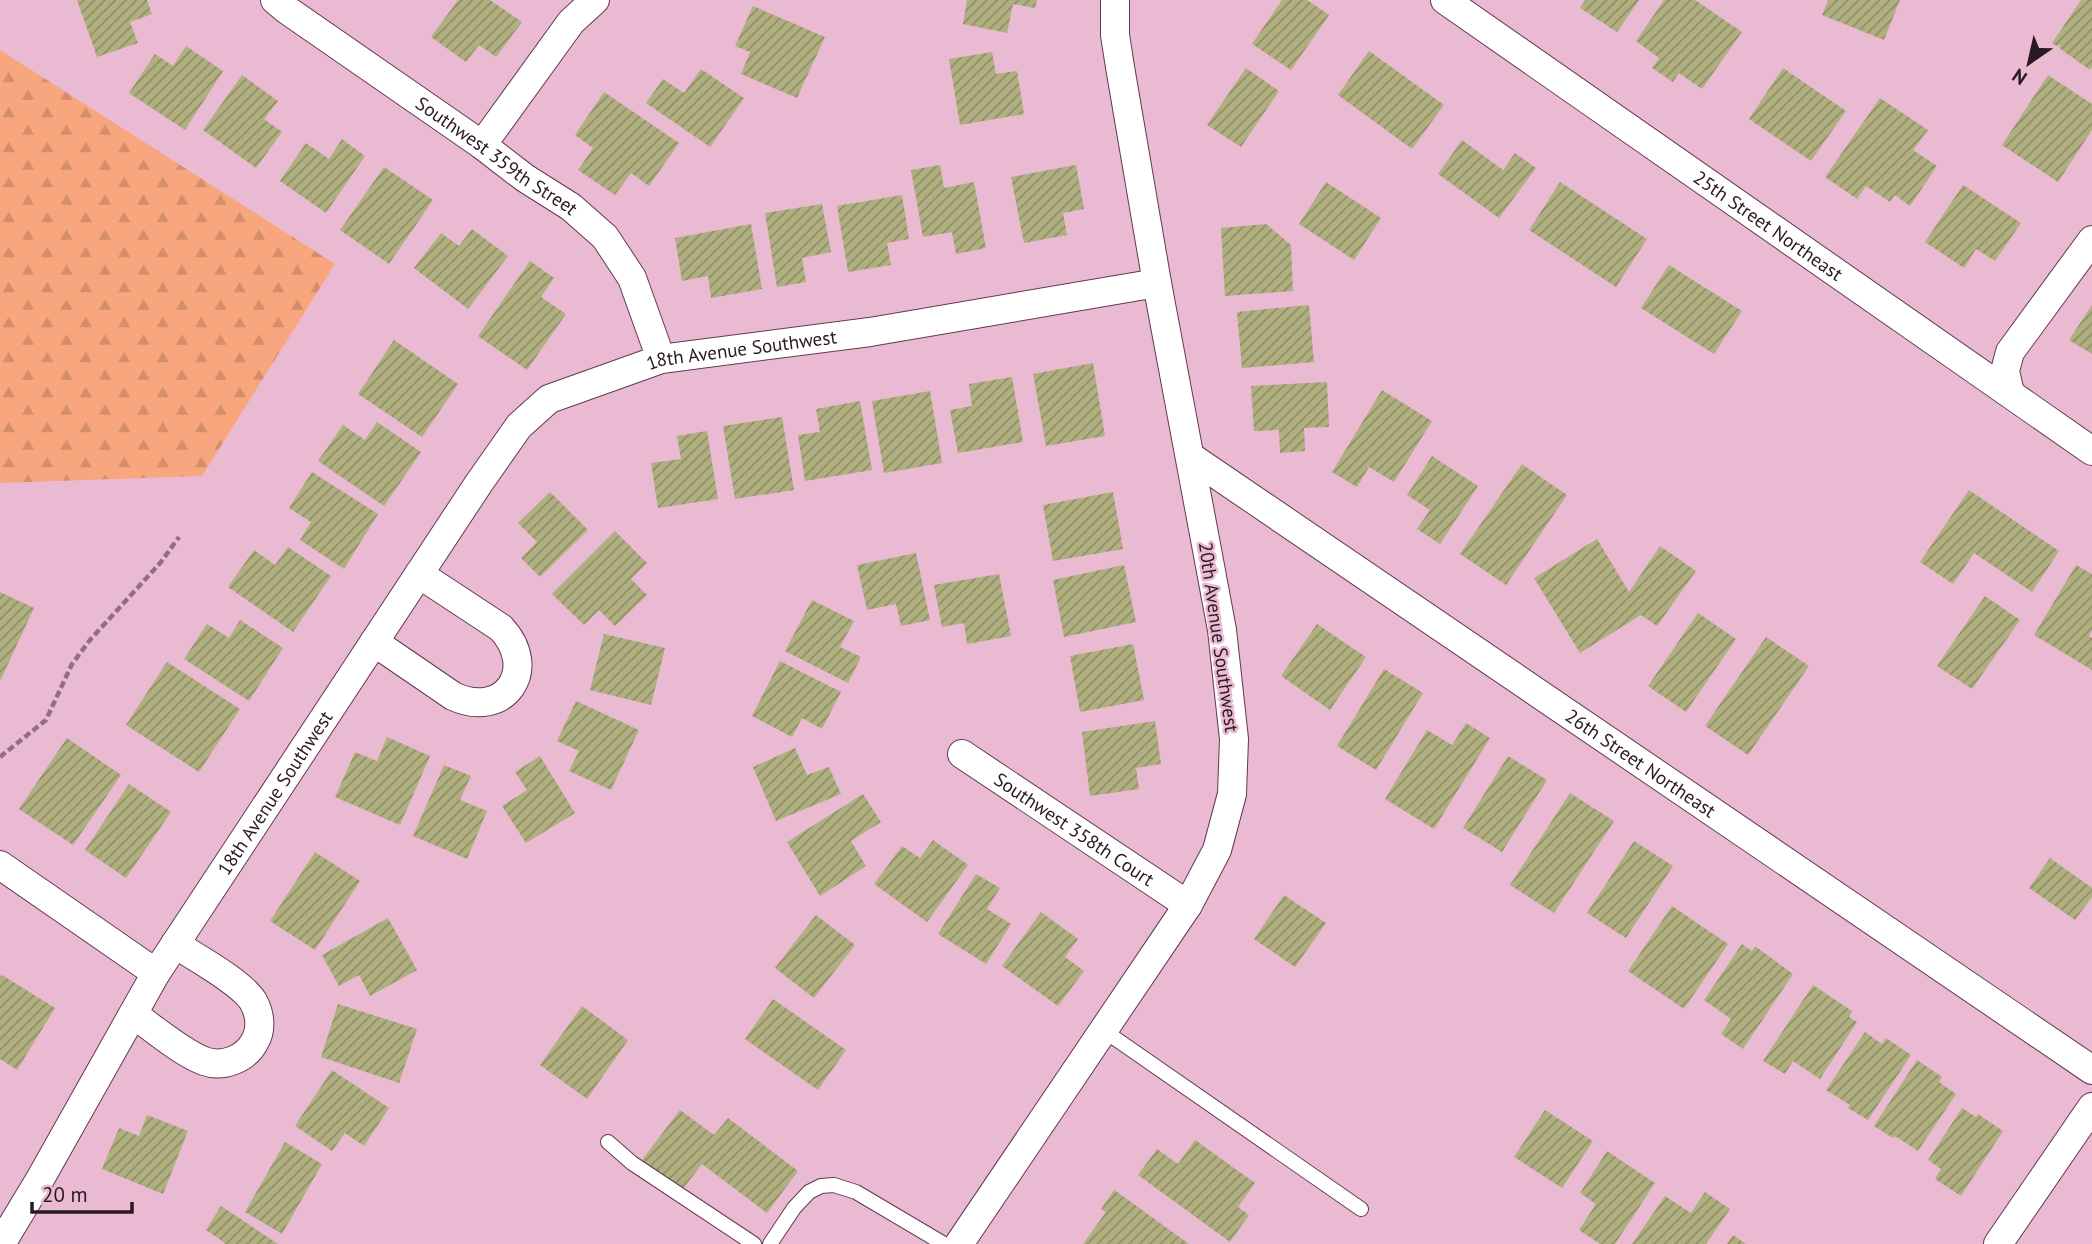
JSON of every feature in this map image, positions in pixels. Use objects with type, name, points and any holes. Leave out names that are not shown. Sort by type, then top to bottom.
[{"type":"street","name":"Southwest 359th Street","points":[[275,0],[525,178],[571,207],[605,237],[632,278],[661,359]]},
{"type":"street","points":[[482,145],[571,22],[595,0]]},
{"type":"street","name":"20th Avenue Southwest","points":[[959,1244],[1188,905],[1217,850],[1233,794],[1234,739],[1222,630],[1157,283],[1115,35],[1115,0]]},
{"type":"street","name":"25th Street Northeast","points":[[1450,1],[2092,451]]},
{"type":"street","points":[[2010,393],[2005,371],[2010,352],[2092,240]]},
{"type":"street","name":"18th Avenue Southwest","points":[[1,1244],[156,972],[519,426],[549,399],[661,359],[870,332],[1157,283]]},
{"type":"street","name":"26th Street Northeast","points":[[1191,457],[2092,1070]]},
{"type":"street","points":[[374,642],[466,702],[494,700],[506,692],[515,681],[519,667],[517,652],[511,639],[501,628],[419,574]]},
{"type":"street","name":"Southwest 358th Court","points":[[962,754],[1188,905]]},
{"type":"street","points":[[0,865],[156,972]]},
{"type":"street","points":[[133,1014],[207,1062],[221,1064],[235,1060],[247,1052],[255,1041],[259,1027],[258,1012],[252,999],[242,989],[175,944]]},
{"type":"street","points":[[1998,1244],[2092,1107]]},
{"type":"lane","points":[[1103,1030],[1361,1209]]},
{"type":"lane","points":[[608,1142],[632,1163],[754,1244]]},
{"type":"lane","points":[[770,1244],[794,1208],[809,1192],[821,1186],[834,1185],[856,1192],[944,1244]]},
{"type":"path","points":[[0,757],[46,720],[72,664],[90,640],[161,562],[179,537]]},
{"type":"green space","points":[[0,50],[335,264],[202,476],[0,483]]},
{"type":"building","points":[[77,0],[147,0],[152,14],[130,22],[138,43],[97,57]]},
{"type":"building","points":[[458,0],[490,0],[522,22],[496,57],[479,45],[466,62],[431,37]]},
{"type":"building","points":[[967,0],[1037,0],[1035,8],[1013,4],[1007,33],[963,24]]},
{"type":"building","points":[[1282,0],[1307,0],[1329,15],[1291,70],[1252,44]]},
{"type":"building","points":[[1585,0],[1639,0],[1617,32],[1580,8]]},
{"type":"building","points":[[1664,0],[1695,0],[1742,32],[1702,89],[1679,73],[1673,82],[1652,68],[1659,58],[1636,41]]},
{"type":"building","points":[[1828,0],[1900,0],[1884,40],[1822,15]]},
{"type":"building","points":[[2081,0],[2092,0],[2090,70],[2052,43]]},
{"type":"building","points":[[753,6],[825,37],[797,98],[741,74],[750,52],[735,46]]},
{"type":"building","points":[[186,46],[223,71],[185,130],[129,93],[155,54],[173,66]]},
{"type":"building","points":[[1369,51],[1444,105],[1412,149],[1338,95]]},
{"type":"building","points":[[992,52],[996,74],[1017,71],[1024,114],[960,125],[949,59]]},
{"type":"building","points":[[1246,68],[1279,91],[1241,147],[1207,125]]},
{"type":"building","points":[[1783,68],[1846,111],[1811,161],[1749,119]]},
{"type":"building","points":[[701,69],[744,98],[710,147],[646,103],[663,79],[684,93]]},
{"type":"building","points":[[242,75],[278,101],[264,119],[282,132],[256,168],[203,130]]},
{"type":"building","points":[[2048,75],[2092,104],[2092,130],[2058,182],[2002,145]]},
{"type":"building","points":[[604,92],[679,143],[649,186],[631,173],[615,195],[578,170],[593,148],[575,135]]},
{"type":"building","points":[[1880,98],[1928,130],[1913,150],[1937,166],[1910,206],[1895,195],[1890,202],[1866,186],[1857,199],[1825,177]]},
{"type":"building","points":[[342,139],[365,156],[326,213],[280,181],[306,143],[329,159]]},
{"type":"building","points":[[1462,140],[1503,170],[1515,153],[1536,168],[1499,218],[1438,174]]},
{"type":"building","points":[[940,165],[944,188],[974,182],[986,248],[956,254],[952,232],[923,237],[911,170]]},
{"type":"building","points":[[1076,165],[1084,209],[1063,213],[1067,235],[1024,243],[1011,177]]},
{"type":"building","points":[[384,167],[433,200],[389,264],[340,230]]},
{"type":"building","points":[[1326,182],[1381,218],[1354,260],[1299,224]]},
{"type":"building","points":[[1560,182],[1647,239],[1616,287],[1529,230]]},
{"type":"building","points":[[1963,185],[2021,223],[1995,261],[1976,249],[1964,268],[1925,242]]},
{"type":"building","points":[[902,195],[909,239],[887,243],[891,265],[848,272],[837,206]]},
{"type":"building","points":[[822,204],[831,252],[802,258],[806,282],[777,287],[765,213]]},
{"type":"building","points":[[751,224],[762,289],[711,298],[708,276],[682,281],[675,238]]},
{"type":"building","points":[[1266,224],[1291,245],[1293,291],[1225,296],[1221,228]]},
{"type":"building","points":[[472,229],[508,256],[468,309],[414,268],[441,233],[459,246]]},
{"type":"building","points":[[530,261],[554,278],[541,297],[566,314],[527,370],[478,336]]},
{"type":"building","points":[[1669,265],[1742,311],[1714,354],[1641,308]]},
{"type":"building","points":[[1309,305],[1314,362],[1242,368],[1237,312]]},
{"type":"building","points":[[2092,305],[2092,354],[2069,340]]},
{"type":"building","points":[[394,340],[458,384],[422,437],[358,394]]},
{"type":"building","points":[[1093,363],[1105,436],[1046,446],[1033,374]]},
{"type":"building","points":[[1012,377],[1023,442],[958,453],[950,410],[972,406],[969,384]]},
{"type":"building","points":[[1327,382],[1329,427],[1304,428],[1305,451],[1280,453],[1279,430],[1254,431],[1251,386]]},
{"type":"building","points":[[1382,390],[1432,421],[1394,482],[1369,467],[1357,487],[1332,472]]},
{"type":"building","points":[[930,391],[942,463],[884,473],[872,401]]},
{"type":"building","points":[[860,401],[872,470],[805,481],[798,435],[820,432],[816,409]]},
{"type":"building","points":[[782,417],[794,490],[735,499],[723,426]]},
{"type":"building","points":[[377,422],[421,452],[384,506],[318,461],[343,425],[365,440]]},
{"type":"building","points":[[707,431],[718,499],[658,508],[651,463],[681,459],[677,436]]},
{"type":"building","points":[[1432,456],[1478,486],[1440,544],[1417,529],[1430,510],[1407,495]]},
{"type":"building","points":[[1522,464],[1567,495],[1506,585],[1460,554]]},
{"type":"building","points":[[312,472],[378,514],[344,569],[300,540],[311,522],[289,508]]},
{"type":"building","points":[[1969,490],[2059,551],[2032,592],[1974,553],[1953,584],[1920,562]]},
{"type":"building","points":[[550,492],[588,530],[540,577],[521,558],[537,542],[518,523]]},
{"type":"building","points":[[1113,492],[1123,549],[1053,561],[1043,505]]},
{"type":"building","points":[[615,531],[647,563],[631,579],[647,595],[615,626],[599,610],[584,625],[552,594]]},
{"type":"building","points":[[1597,539],[1629,592],[1660,546],[1696,571],[1657,626],[1641,615],[1580,653],[1534,578]]},
{"type":"building","points":[[288,547],[331,576],[293,632],[228,587],[254,550],[275,565]]},
{"type":"building","points":[[916,553],[930,620],[901,626],[896,604],[867,610],[857,565]]},
{"type":"building","points":[[1124,565],[1136,622],[1064,637],[1053,580]]},
{"type":"building","points":[[2076,565],[2092,574],[2092,630],[2089,636],[2092,638],[2092,670],[2034,635]]},
{"type":"building","points":[[999,574],[1011,636],[967,644],[964,623],[942,627],[934,585]]},
{"type":"building","points":[[0,592],[34,608],[0,681]]},
{"type":"building","points":[[1985,596],[2020,620],[1972,689],[1937,666]]},
{"type":"building","points":[[812,600],[854,621],[840,647],[861,657],[848,683],[785,651]]},
{"type":"building","points":[[1698,613],[1736,639],[1686,712],[1648,686]]},
{"type":"building","points":[[240,620],[283,648],[249,701],[184,659],[207,624],[229,638]]},
{"type":"building","points":[[1317,624],[1366,657],[1330,710],[1281,676]]},
{"type":"building","points":[[604,634],[665,648],[651,705],[590,690]]},
{"type":"building","points":[[1766,637],[1809,666],[1748,755],[1705,726]]},
{"type":"building","points":[[1133,644],[1144,700],[1080,712],[1070,656]]},
{"type":"building","points":[[780,661],[841,692],[822,729],[802,718],[792,737],[752,716]]},
{"type":"building","points":[[167,662],[240,709],[199,772],[126,725]]},
{"type":"building","points":[[1384,669],[1423,693],[1376,770],[1337,746]]},
{"type":"building","points":[[576,701],[639,730],[611,790],[569,771],[579,751],[557,741]]},
{"type":"building","points":[[1155,721],[1161,764],[1136,768],[1139,789],[1090,796],[1082,732]]},
{"type":"building","points":[[1466,723],[1490,738],[1434,829],[1385,799],[1427,730],[1452,745]]},
{"type":"building","points":[[387,737],[430,756],[400,825],[335,797],[355,752],[377,761]]},
{"type":"building","points":[[67,738],[121,775],[73,845],[19,809]]},
{"type":"building","points":[[795,748],[807,775],[829,767],[841,794],[776,821],[753,767]]},
{"type":"building","points":[[540,756],[575,813],[526,843],[502,806],[527,790],[515,772]]},
{"type":"building","points":[[1508,756],[1547,780],[1502,852],[1463,828]]},
{"type":"building","points":[[444,765],[471,776],[460,800],[487,811],[467,859],[413,836]]},
{"type":"building","points":[[129,784],[171,812],[126,878],[85,850]]},
{"type":"building","points":[[1570,793],[1614,821],[1554,913],[1510,885]]},
{"type":"building","points":[[863,794],[881,822],[851,841],[866,866],[820,896],[787,842]]},
{"type":"building","points":[[933,840],[968,865],[927,922],[874,884],[902,846],[920,858]]},
{"type":"building","points":[[1634,841],[1673,866],[1626,938],[1587,913]]},
{"type":"building","points":[[315,852],[360,881],[315,950],[270,921]]},
{"type":"building","points":[[2050,858],[2092,888],[2092,897],[2075,920],[2029,888]]},
{"type":"building","points":[[976,874],[1000,888],[987,909],[1011,924],[986,964],[938,934]]},
{"type":"building","points":[[1284,895],[1326,923],[1295,967],[1254,939]]},
{"type":"building","points":[[1672,906],[1728,944],[1684,1009],[1628,971]]},
{"type":"building","points":[[1041,912],[1078,939],[1065,957],[1084,971],[1058,1006],[1002,966]]},
{"type":"building","points":[[816,915],[855,945],[814,998],[775,968]]},
{"type":"building","points":[[388,918],[417,970],[370,996],[359,975],[339,986],[322,955]]},
{"type":"building","points":[[1742,944],[1752,951],[1755,946],[1793,974],[1743,1049],[1721,1034],[1731,1019],[1704,1000]]},
{"type":"building","points":[[2,975],[55,1008],[17,1070],[0,1059]]},
{"type":"building","points":[[1813,985],[1852,1011],[1849,1017],[1857,1022],[1820,1079],[1793,1061],[1785,1074],[1763,1061]]},
{"type":"building","points":[[773,999],[846,1050],[818,1090],[745,1039]]},
{"type":"building","points":[[338,1004],[417,1029],[399,1083],[321,1057]]},
{"type":"building","points":[[582,1006],[628,1040],[587,1099],[540,1065]]},
{"type":"building","points":[[1865,1032],[1882,1044],[1886,1038],[1911,1055],[1868,1120],[1826,1090]]},
{"type":"building","points":[[1917,1060],[1942,1077],[1939,1082],[1956,1094],[1918,1151],[1874,1126]]},
{"type":"building","points":[[332,1070],[389,1108],[364,1146],[345,1133],[332,1151],[295,1126]]},
{"type":"building","points":[[1962,1108],[1976,1117],[1978,1114],[2003,1131],[1961,1196],[1935,1179],[1941,1169],[1928,1160]]},
{"type":"building","points":[[680,1110],[714,1135],[728,1118],[798,1171],[767,1213],[702,1164],[679,1194],[639,1164]]},
{"type":"building","points":[[1545,1110],[1593,1141],[1562,1188],[1514,1157]]},
{"type":"building","points":[[147,1115],[188,1131],[163,1194],[102,1169],[119,1128],[139,1136]]},
{"type":"building","points":[[1195,1140],[1255,1183],[1238,1207],[1249,1215],[1230,1242],[1138,1175],[1157,1149],[1178,1164]]},
{"type":"building","points":[[285,1142],[322,1164],[282,1234],[245,1212]]},
{"type":"building","points":[[1607,1151],[1655,1183],[1615,1244],[1600,1244],[1579,1230],[1596,1204],[1580,1193]]},
{"type":"building","points":[[1114,1190],[1189,1244],[1083,1244],[1106,1212],[1101,1209]]},
{"type":"building","points":[[1705,1192],[1730,1209],[1706,1244],[1632,1244],[1665,1196],[1691,1213]]},
{"type":"building","points":[[221,1206],[278,1244],[224,1244],[206,1230]]},
{"type":"building","points":[[1733,1235],[1746,1244],[1727,1244]]}]
